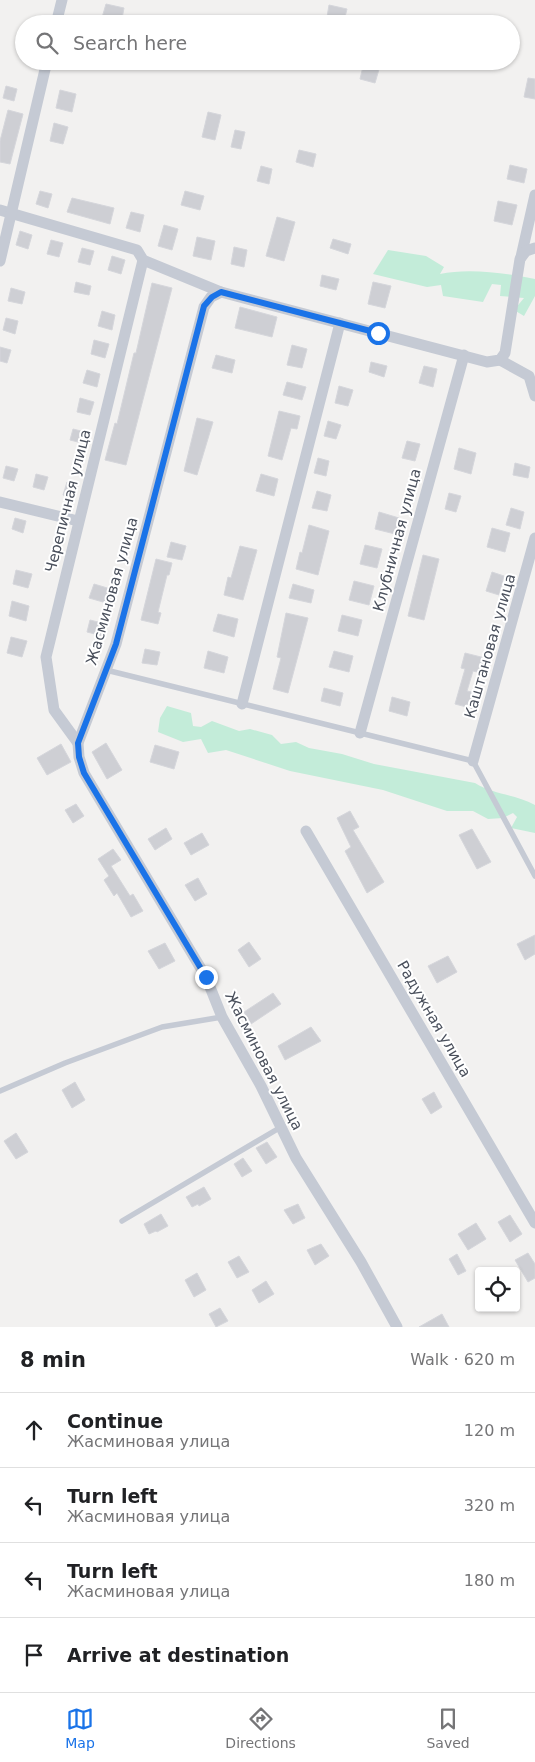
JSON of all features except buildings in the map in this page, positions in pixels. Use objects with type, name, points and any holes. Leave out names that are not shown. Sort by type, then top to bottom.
[{"type":"street","points":[[58,15],[62,0]]},
{"type":"street","points":[[0,261],[6,212],[45,70]]},
{"type":"street","points":[[500,360],[505,353],[520,259],[535,195]]},
{"type":"street","points":[[6,212],[137,250],[143,260],[221,292],[487,362],[500,360],[529,376],[535,396]]},
{"type":"street","points":[[520,259],[526,251],[535,248]]},
{"type":"street","name":"Черепичная улица","points":[[78,743],[54,710],[46,657],[143,260]]},
{"type":"street","name":"Жасминовая улица","points":[[221,292],[212,297],[204,306],[118,636],[78,743],[79,757],[84,773],[206,977],[222,1017],[261,1086],[296,1158],[361,1262],[397,1327]]},
{"type":"street","points":[[242,704],[340,323]]},
{"type":"street","name":"Клубничная улица","points":[[360,733],[464,355]]},
{"type":"street","points":[[0,502],[78,522]]},
{"type":"street","name":"Каштановая улица","points":[[473,761],[535,538]]},
{"type":"street","name":"Радужная улица","points":[[306,831],[535,1223]]},
{"type":"lane","points":[[106,670],[473,761],[535,876]]},
{"type":"lane","points":[[0,1091],[65,1062],[162,1027],[222,1017]]},
{"type":"lane","points":[[122,1221],[281,1127]]},
{"type":"green space","points":[[388,250],[426,256],[444,267],[440,274],[463,271],[488,272],[535,279],[535,296],[524,316],[514,310],[524,298],[500,296],[501,285],[492,284],[483,302],[443,296],[441,285],[427,287],[373,274]]},
{"type":"green space","points":[[167,706],[191,713],[193,726],[201,727],[212,721],[239,731],[250,729],[272,735],[281,744],[296,742],[309,748],[342,754],[374,764],[475,783],[535,805],[535,833],[511,828],[517,817],[513,813],[503,818],[488,819],[473,811],[447,811],[383,790],[290,771],[226,750],[208,753],[201,739],[183,742],[158,732],[160,718]]},
{"type":"route","points":[[206,977],[84,773],[79,757],[78,743],[116,644],[204,306],[212,297],[221,292],[378,333]]}]
